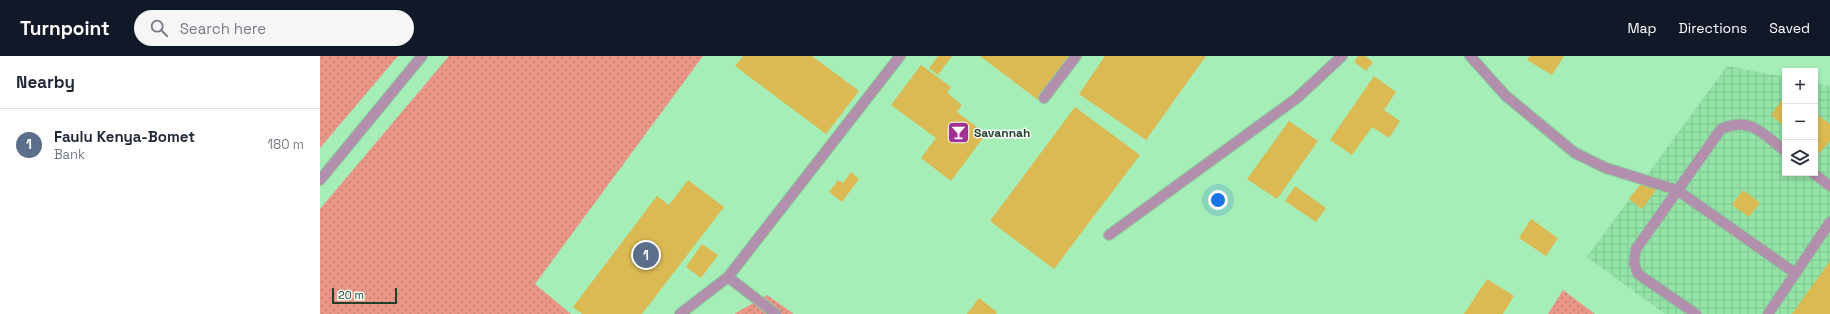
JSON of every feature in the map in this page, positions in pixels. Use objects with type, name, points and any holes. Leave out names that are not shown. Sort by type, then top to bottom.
[{"type":"street","points":[[320,180],[422,56]]},
{"type":"street","points":[[680,314],[728,277],[900,56]]},
{"type":"street","points":[[1044,98],[1076,56]]},
{"type":"street","points":[[1109,235],[1297,98],[1342,56]]},
{"type":"street","points":[[1470,56],[1506,96],[1575,153],[1606,168],[1677,190],[1795,273]]},
{"type":"street","points":[[1696,314],[1638,274],[1634,263],[1636,248],[1722,129],[1734,123],[1750,125],[1782,149]]},
{"type":"street","points":[[1817,176],[1830,186]]},
{"type":"street","points":[[1768,314],[1830,222]]},
{"type":"street","points":[[728,277],[776,314]]},
{"type":"shaded area","points":[[320,56],[398,56],[320,148]]},
{"type":"shaded area","points":[[449,56],[703,56],[535,284],[571,314],[320,314],[320,209]]},
{"type":"shaded area","points":[[1727,66],[1782,76],[1782,176],[1818,176],[1818,84],[1830,86],[1830,314],[1665,314],[1587,257]]},
{"type":"shaded area","points":[[1563,290],[1595,314],[1548,314]]},
{"type":"shaded area","points":[[767,295],[794,314],[734,314]]},
{"type":"building","points":[[743,56],[812,56],[859,91],[826,134],[735,66]]},
{"type":"building","points":[[938,56],[952,56],[938,75],[929,68]]},
{"type":"building","points":[[980,56],[1071,56],[1038,100]]},
{"type":"building","points":[[1105,56],[1206,56],[1146,140],[1079,94]]},
{"type":"building","points":[[1358,56],[1365,56],[1373,62],[1366,71],[1354,62]]},
{"type":"building","points":[[1530,56],[1564,56],[1552,75],[1527,60]]},
{"type":"building","points":[[921,65],[951,87],[947,93],[962,105],[957,112],[986,134],[951,181],[921,158],[936,138],[891,105]]},
{"type":"building","points":[[1374,76],[1396,92],[1384,110],[1400,121],[1389,138],[1372,127],[1352,155],[1330,140]]},
{"type":"building","points":[[1782,100],[1782,124],[1771,115]]},
{"type":"building","points":[[1075,107],[1140,155],[1054,269],[990,221]]},
{"type":"building","points":[[1818,115],[1830,124],[1830,141],[1820,153],[1818,152]]},
{"type":"building","points":[[1289,121],[1318,141],[1277,199],[1247,179]]},
{"type":"building","points":[[851,172],[859,179],[842,202],[829,192],[838,180],[843,183]]},
{"type":"building","points":[[688,180],[724,207],[642,314],[582,314],[573,307],[657,196],[669,205]]},
{"type":"building","points":[[1644,180],[1656,190],[1642,209],[1629,199]]},
{"type":"building","points":[[1295,186],[1326,208],[1316,222],[1285,201]]},
{"type":"building","points":[[1743,190],[1760,203],[1749,217],[1732,205]]},
{"type":"building","points":[[1531,219],[1558,238],[1546,256],[1519,238]]},
{"type":"building","points":[[702,244],[718,255],[701,278],[686,267]]},
{"type":"building","points":[[1830,261],[1830,314],[1792,314]]},
{"type":"building","points":[[1487,279],[1514,296],[1503,314],[1464,314]]},
{"type":"building","points":[[979,298],[997,312],[996,314],[967,314]]},
{"type":"place","name":"Savannah","points":[[959,133]]},
{"type":"place","name":"Faulu Kenya-Bomet","points":[[646,255]]}]
